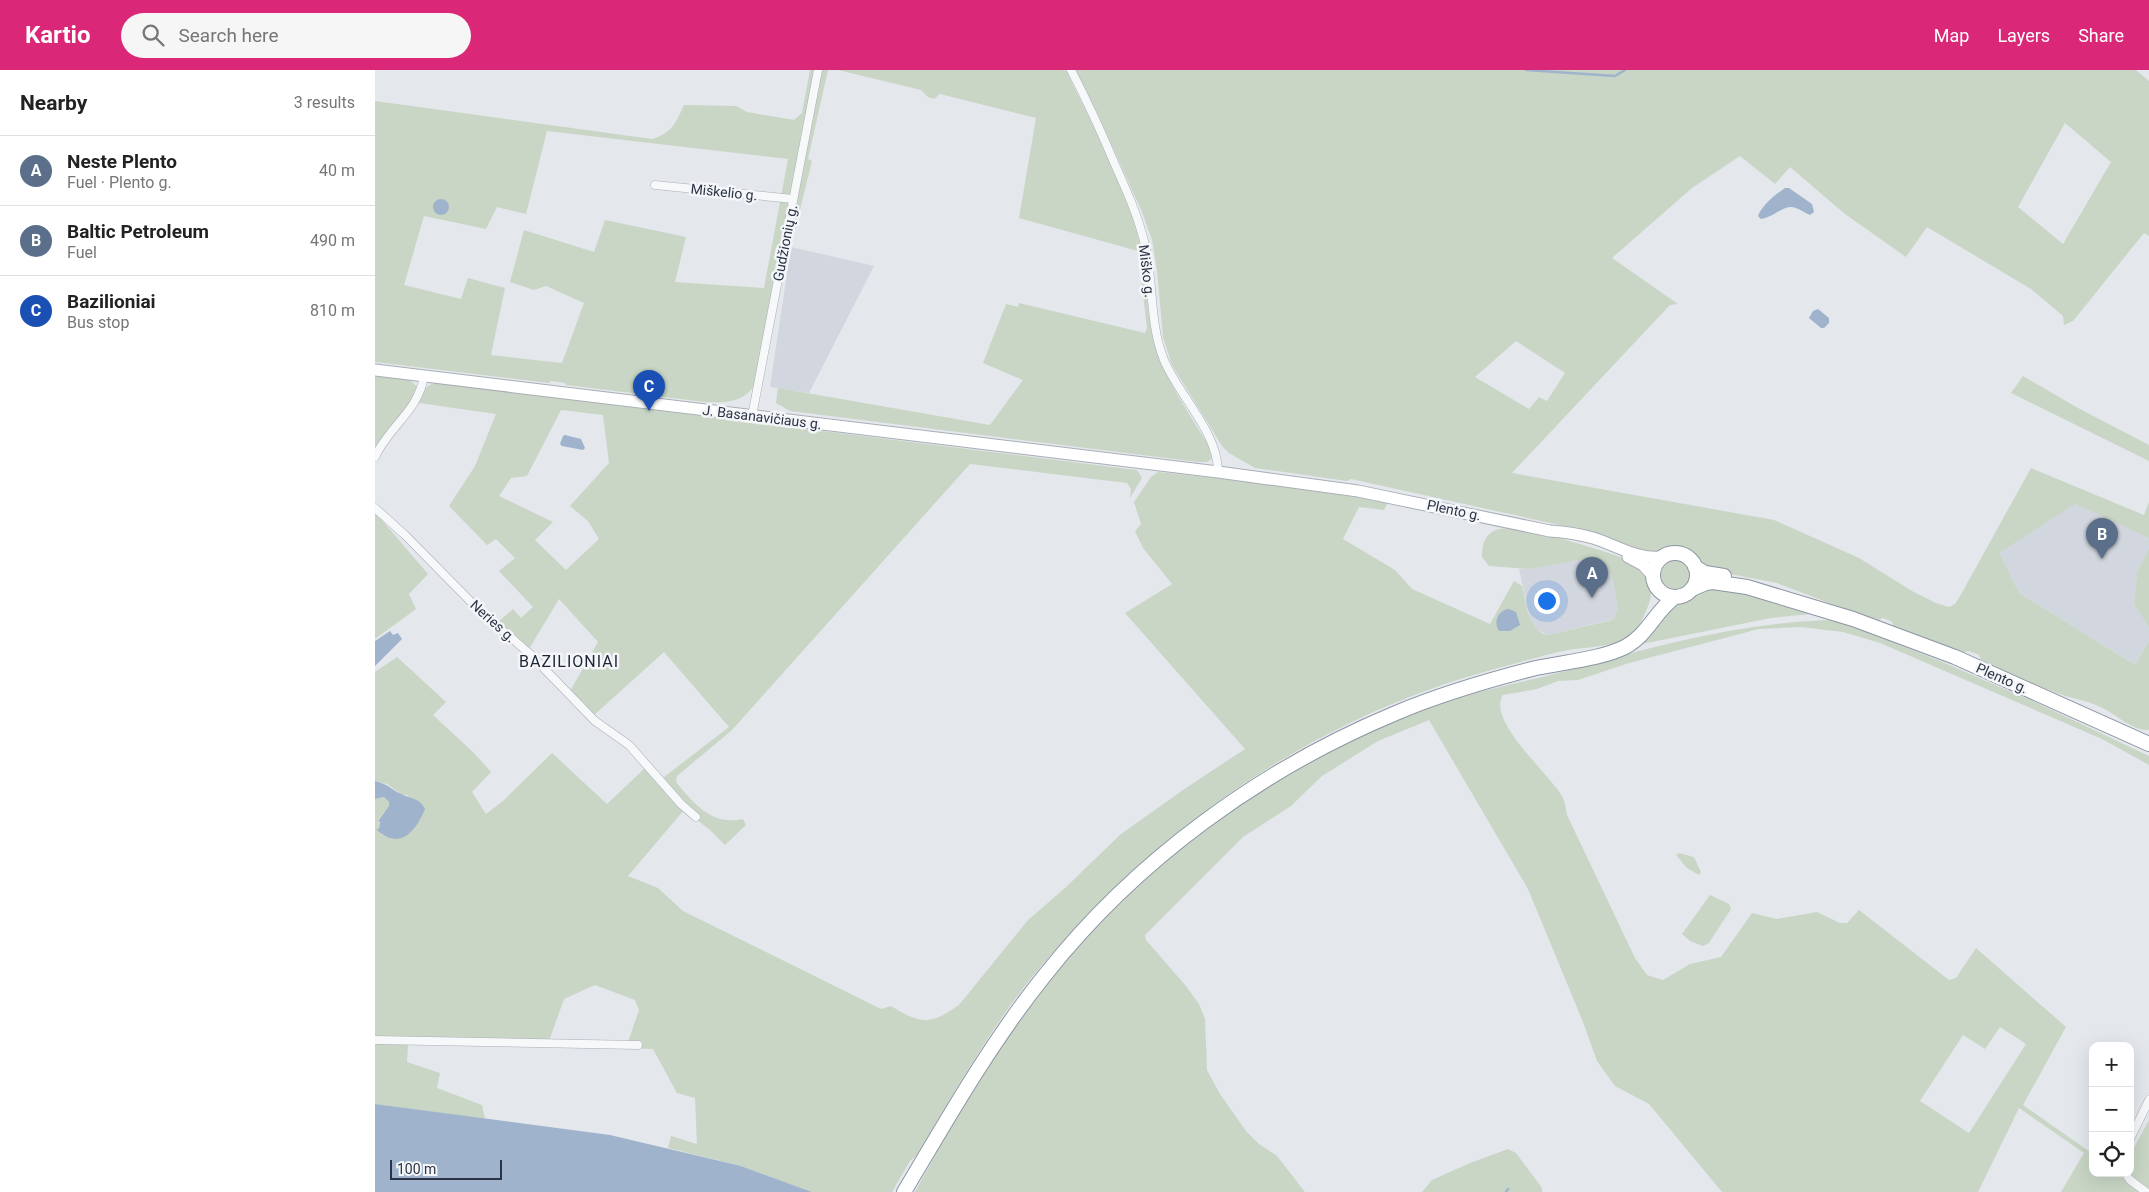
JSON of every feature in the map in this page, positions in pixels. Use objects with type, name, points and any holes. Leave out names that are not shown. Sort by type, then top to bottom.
[{"type":"highway","points":[[904,1192],[986,1057],[1046,973],[1077,937],[1119,894],[1169,849],[1214,815],[1307,756],[1395,713],[1482,683],[1612,652],[1634,641],[1644,634],[1665,605],[1675,597],[1687,594],[1692,589],[1697,578],[1695,567],[1686,556],[1672,554],[1665,556],[1656,564],[1655,604],[1645,626],[1634,641]]},
{"type":"highway","name":"Plento g.","points":[[1695,567],[1713,575],[1756,581],[1781,588],[1853,619],[1955,657],[2149,744]]},
{"type":"highway","points":[[1655,581],[1661,592],[1675,597]]},
{"type":"highway","name":"Plento g.","points":[[1692,589],[1713,582],[1747,587],[1853,619]]},
{"type":"main road","name":"J. Basanavičiaus g.","points":[[375,370],[1218,472]]},
{"type":"main road","name":"Plento g.","points":[[1218,472],[1358,491],[1550,531],[1624,556],[1643,566],[1655,581]]},
{"type":"main road","name":"Plento g.","points":[[1550,531],[1574,533],[1645,557],[1665,556]]},
{"type":"street","name":"Gudžionių g.","points":[[752,416],[818,70]]},
{"type":"street","name":"Miško g.","points":[[1071,70],[1086,98],[1128,195],[1145,243],[1149,265],[1152,314],[1164,361],[1211,441],[1218,461],[1218,472]]},
{"type":"street","name":"Miškelio g.","points":[[655,185],[793,199]]},
{"type":"street","points":[[375,457],[415,404],[422,390],[424,376]]},
{"type":"street","name":"Neries g.","points":[[375,508],[405,535],[480,611],[530,654],[595,721],[629,745],[681,804],[696,817]]},
{"type":"street","points":[[375,1040],[638,1045]]},
{"type":"street","points":[[2133,1132],[2149,1100]]},
{"type":"street","points":[[2128,1177],[2146,1192]]},
{"type":"shaded area","points":[[791,247],[874,266],[809,393],[770,387]]},
{"type":"shaded area","points":[[2075,504],[2149,538],[2149,548],[2137,573],[2134,604],[2149,628],[2149,641],[2135,665],[2019,593],[1998,553]]},
{"type":"shaded area","points":[[1589,557],[1606,565],[1611,572],[1618,607],[1614,619],[1548,635],[1535,629],[1531,623],[1519,569],[1530,569]]},
{"type":"green space","points":[[810,70],[814,70],[754,386],[744,396],[733,401],[705,402],[566,385],[565,383],[551,381],[549,383],[375,362],[375,101],[652,139],[664,134],[672,127],[684,105],[736,106],[747,112],[794,120],[802,113]],"holes":[[[547,131],[788,159],[764,288],[675,282],[686,237],[605,220],[594,252],[524,230],[510,282],[534,290],[546,286],[584,303],[562,363],[491,355],[505,288],[468,278],[461,299],[404,285],[424,216],[486,229],[497,207],[526,214]]]},
{"type":"green space","points":[[822,70],[828,70],[808,159],[812,161],[792,242],[788,240]]},
{"type":"green space","points":[[838,70],[1066,70],[1123,191],[1137,233],[1150,325],[1157,352],[1177,394],[1209,446],[1212,459],[1207,462],[1198,462],[790,411],[776,403],[778,388],[990,425],[1023,380],[983,363],[1006,304],[1018,307],[1019,303],[1145,333],[1147,328],[1138,251],[1019,218],[1036,118],[940,94],[934,99],[928,97],[921,90]]},
{"type":"green space","points":[[1075,70],[2136,70],[2149,81],[2149,236],[2144,233],[2073,321],[2064,325],[2063,316],[2031,289],[1927,227],[1906,257],[1845,214],[1790,167],[1775,184],[1740,156],[1692,188],[1612,258],[1678,304],[1670,305],[1512,473],[1774,520],[1859,558],[1912,591],[1949,607],[1955,604],[1959,598],[2031,468],[2144,515],[2149,502],[2149,538],[2075,504],[1999,553],[2019,593],[2135,665],[2149,641],[2149,730],[2133,726],[2095,705],[2057,693],[1985,665],[1982,663],[1979,655],[1969,651],[1961,653],[1895,628],[1891,621],[1883,618],[1876,621],[1777,583],[1709,570],[1703,567],[1688,552],[1680,549],[1671,549],[1658,554],[1643,553],[1596,533],[1351,479],[1347,481],[1255,468],[1229,453],[1222,446],[1172,365],[1163,337],[1157,270],[1152,240],[1142,212]],"holes":[[[2065,123],[2111,162],[2063,244],[2018,207]],[[1516,341],[1565,373],[1547,401],[1539,397],[1529,409],[1475,377]]]},
{"type":"green space","points":[[375,376],[409,380],[417,387],[425,388],[432,384],[443,384],[1137,470],[1142,478],[1130,498],[1131,489],[1127,483],[970,464],[732,730],[677,776],[676,782],[705,811],[722,819],[743,819],[746,825],[725,845],[710,830],[684,810],[628,876],[658,888],[683,911],[881,1009],[891,1006],[910,1016],[925,1020],[940,1017],[959,1005],[1028,920],[1065,888],[1121,834],[1245,749],[1125,613],[1172,584],[1143,548],[1135,531],[1141,524],[1134,502],[1151,477],[1158,472],[1245,481],[1388,502],[1384,510],[1359,507],[1343,539],[1395,570],[1412,589],[1490,624],[1514,581],[1522,586],[1532,622],[1536,628],[1548,635],[1614,619],[1618,607],[1611,572],[1606,565],[1589,558],[1530,569],[1489,566],[1482,557],[1484,543],[1490,533],[1499,529],[1546,535],[1625,559],[1636,564],[1646,574],[1650,581],[1651,594],[1648,607],[1638,628],[1634,634],[1624,640],[1553,653],[1485,672],[1431,689],[1373,712],[1317,740],[1263,771],[1212,806],[1163,844],[1117,886],[1073,930],[1032,977],[985,1042],[892,1192],[812,1192],[741,1166],[668,1148],[671,1136],[697,1144],[695,1098],[677,1093],[653,1049],[626,1048],[639,1010],[635,1000],[595,985],[564,999],[549,1041],[375,1038],[375,799],[384,797],[389,802],[389,806],[378,820],[382,835],[389,836],[408,795],[402,795],[387,784],[375,781],[375,672],[397,657],[446,702],[433,715],[474,753],[491,772],[472,792],[486,814],[503,801],[552,753],[607,804],[646,767],[659,781],[729,727],[664,652],[593,716],[570,691],[598,642],[559,599],[529,649],[497,623],[513,609],[521,618],[533,607],[499,571],[515,558],[496,539],[487,545],[449,506],[475,466],[496,414],[412,402],[375,450]],"holes":[[[561,410],[603,415],[609,463],[570,506],[588,521],[599,539],[566,570],[535,540],[553,522],[499,496],[511,478],[527,476]]]},
{"type":"green space","points":[[2023,376],[2078,408],[2149,445],[2149,461],[2011,393]]},
{"type":"green space","points":[[375,512],[428,574],[409,594],[416,609],[375,639]]},
{"type":"green space","points":[[2149,548],[2149,628],[2134,604],[2137,573]]},
{"type":"green space","points":[[1676,560],[1687,564],[1691,575],[1687,586],[1676,590],[1665,586],[1661,575],[1665,564]]},
{"type":"green space","points":[[1718,586],[1820,613],[1771,618],[1642,644],[1674,603],[1688,599],[1698,590]]},
{"type":"green space","points":[[1837,620],[1940,661],[2037,703],[2149,756],[2149,765],[2102,739],[1880,643],[1843,632],[1801,627],[1759,629],[1629,663],[1578,680],[1558,681],[1537,689],[1503,695],[1500,706],[1503,718],[1522,747],[1562,796],[1567,815],[1635,958],[1647,975],[1663,980],[1690,964],[1721,957],[1752,913],[1777,919],[1817,912],[1840,923],[1847,923],[1859,910],[1949,980],[1956,978],[1976,948],[2066,1027],[2023,1105],[2089,1151],[2089,1177],[2134,1177],[2134,1148],[2149,1120],[2149,1192],[2061,1192],[2084,1153],[2019,1108],[1978,1192],[1722,1192],[1649,1104],[1615,1086],[1597,1061],[1583,1022],[1528,889],[1429,720],[1378,741],[1322,776],[1291,806],[1243,837],[1145,935],[1146,940],[1199,1004],[1205,1019],[1207,1070],[1220,1094],[1246,1131],[1259,1144],[1277,1156],[1305,1192],[915,1192],[979,1079],[1062,966],[1088,936],[1162,865],[1201,833],[1243,804],[1286,776],[1330,752],[1376,729],[1441,703],[1671,643],[1803,621]],"holes":[[[2000,1027],[2026,1044],[1969,1133],[1920,1101],[1963,1035],[1985,1049]]]},
{"type":"green space","points":[[1679,853],[1694,857],[1701,872],[1699,875],[1687,868],[1676,855]]},
{"type":"green space","points":[[1710,895],[1729,904],[1731,909],[1709,943],[1703,946],[1690,941],[1682,934]]},
{"type":"green space","points":[[400,1042],[401,1045],[408,1045],[407,1062],[440,1073],[437,1088],[482,1105],[485,1119],[375,1104],[375,1043]]},
{"type":"green space","points":[[1508,1149],[1516,1153],[1542,1188],[1542,1192],[1422,1192],[1432,1180]]},
{"type":"water","points":[[1785,188],[1789,188],[1812,204],[1814,212],[1810,215],[1796,208],[1788,207],[1761,219],[1758,216],[1766,204]]},
{"type":"water","points":[[441,199],[449,207],[441,215],[433,207]]},
{"type":"water","points":[[1818,309],[1829,318],[1829,323],[1824,328],[1821,328],[1809,318],[1813,311]]},
{"type":"water","points":[[565,435],[581,439],[585,448],[583,450],[562,446],[560,444]]},
{"type":"water","points":[[1509,609],[1516,612],[1520,625],[1510,631],[1499,631],[1496,624],[1499,614]]},
{"type":"water","points":[[390,631],[393,635],[398,633],[402,639],[375,666],[375,641]]},
{"type":"water","points":[[375,781],[418,801],[425,809],[411,832],[399,839],[392,839],[376,829],[379,829],[380,822],[378,821],[389,806],[389,802],[384,797],[375,799]]},
{"type":"water","points":[[375,1104],[610,1135],[741,1166],[812,1192],[375,1192]]},
{"type":"waterway","points":[[1526,70],[1615,76],[1625,70]]},
{"type":"place","name":"Bazilioniai","points":[[649,411]]},
{"type":"place","name":"Baltic Petroleum","points":[[2102,559]]},
{"type":"place","name":"Neste Plento","points":[[1592,598]]},
{"type":"district","name":"BAZILIONIAI","points":[[569,661]]}]
